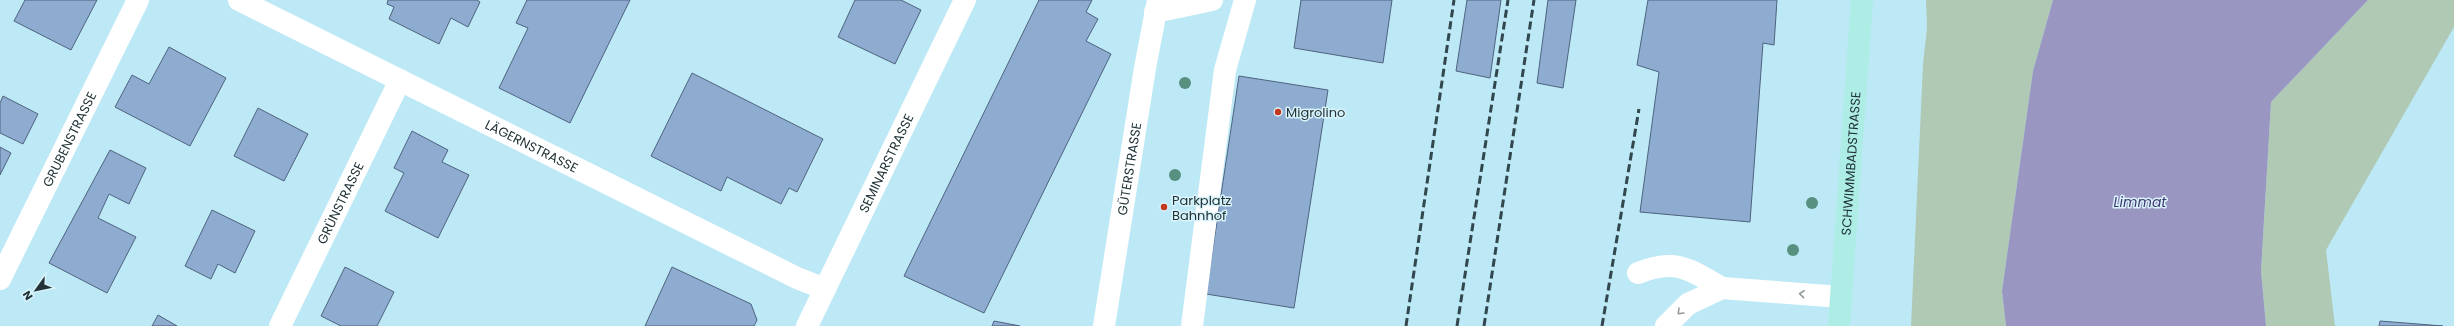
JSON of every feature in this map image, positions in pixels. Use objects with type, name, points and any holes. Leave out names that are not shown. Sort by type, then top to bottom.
[{"type":"main road","name":"SCHWIMMBADSTRASSE","points":[[1840,326],[1862,0]]},
{"type":"street","name":"GRUBENSTRASSE","points":[[0,279],[138,0]]},
{"type":"street","name":"LÄGERNSTRASSE","points":[[239,0],[797,278],[825,289]]},
{"type":"street","name":"SEMINARSTRASSE","points":[[807,326],[965,0]]},
{"type":"street","name":"GÜTERSTRASSE","points":[[1104,326],[1157,6],[1212,0]]},
{"type":"street","points":[[1192,326],[1225,70],[1245,0]]},
{"type":"street","name":"GRÜNSTRASSE","points":[[280,326],[400,80]]},
{"type":"street","points":[[1638,273],[1657,265],[1687,268],[1722,288],[1841,298]]},
{"type":"street","points":[[1666,326],[1688,304],[1722,288]]},
{"type":"green space","points":[[1926,0],[2053,0],[2033,71],[2002,291],[2006,326],[1911,326],[1923,64],[1927,28]]},
{"type":"green space","points":[[2368,0],[2454,0],[2454,27],[2326,250],[2335,326],[2266,326],[2261,271],[2271,102]]},
{"type":"water","name":"Limmat","points":[[2053,0],[2368,0],[2271,102],[2261,271],[2266,326],[2006,326],[2002,291],[2033,71]]},
{"type":"building","points":[[25,0],[97,0],[71,50],[14,21]]},
{"type":"building","points":[[388,0],[477,0],[480,2],[468,27],[451,18],[439,44],[389,19],[394,7],[387,4]]},
{"type":"building","points":[[527,0],[630,0],[570,123],[499,88],[528,28],[516,23]]},
{"type":"building","points":[[855,0],[901,0],[921,10],[895,64],[838,37]]},
{"type":"building","points":[[1039,0],[1092,0],[1086,12],[1098,19],[1086,41],[1111,54],[984,313],[904,276]]},
{"type":"building","points":[[1301,0],[1392,0],[1383,63],[1294,48]]},
{"type":"building","points":[[1467,0],[1501,0],[1490,78],[1456,71]]},
{"type":"building","points":[[1548,0],[1576,0],[1563,88],[1537,83]]},
{"type":"building","points":[[1648,0],[1777,0],[1774,45],[1763,43],[1750,222],[1640,212],[1659,72],[1637,65]]},
{"type":"building","points":[[169,47],[226,78],[190,146],[115,107],[132,75],[149,84]]},
{"type":"building","points":[[692,73],[823,139],[797,192],[789,188],[781,204],[727,177],[721,191],[651,156]]},
{"type":"building","points":[[1239,76],[1328,90],[1294,308],[1206,294]]},
{"type":"building","points":[[3,96],[38,114],[23,144],[0,133],[0,103]]},
{"type":"building","points":[[258,108],[308,134],[284,181],[234,156]]},
{"type":"building","points":[[412,131],[448,150],[442,162],[469,175],[438,238],[385,211],[404,173],[394,168]]},
{"type":"building","points":[[0,147],[11,153],[0,175]]},
{"type":"building","points":[[110,150],[146,168],[129,204],[109,194],[98,218],[136,237],[107,293],[49,263]]},
{"type":"building","points":[[212,210],[255,231],[235,273],[218,264],[211,279],[185,266]]},
{"type":"building","points":[[345,267],[394,292],[377,326],[341,326],[321,316]]},
{"type":"building","points":[[672,267],[751,304],[757,320],[754,326],[645,326]]},
{"type":"building","points":[[158,315],[177,326],[152,326]]},
{"type":"building","points":[[994,321],[1020,326],[992,326]]},
{"type":"building","points":[[2380,321],[2443,326],[2379,326]]},
{"type":"railway","points":[[1406,326],[1454,0]]},
{"type":"railway","points":[[1457,326],[1508,0]]},
{"type":"railway","points":[[1484,326],[1534,0]]},
{"type":"railway","points":[[1602,326],[1639,109]]},
{"type":"place","name":"Migrolino","points":[[1278,112]]},
{"type":"place","name":"Parkplatz Bahnhof","points":[[1164,207]]}]
